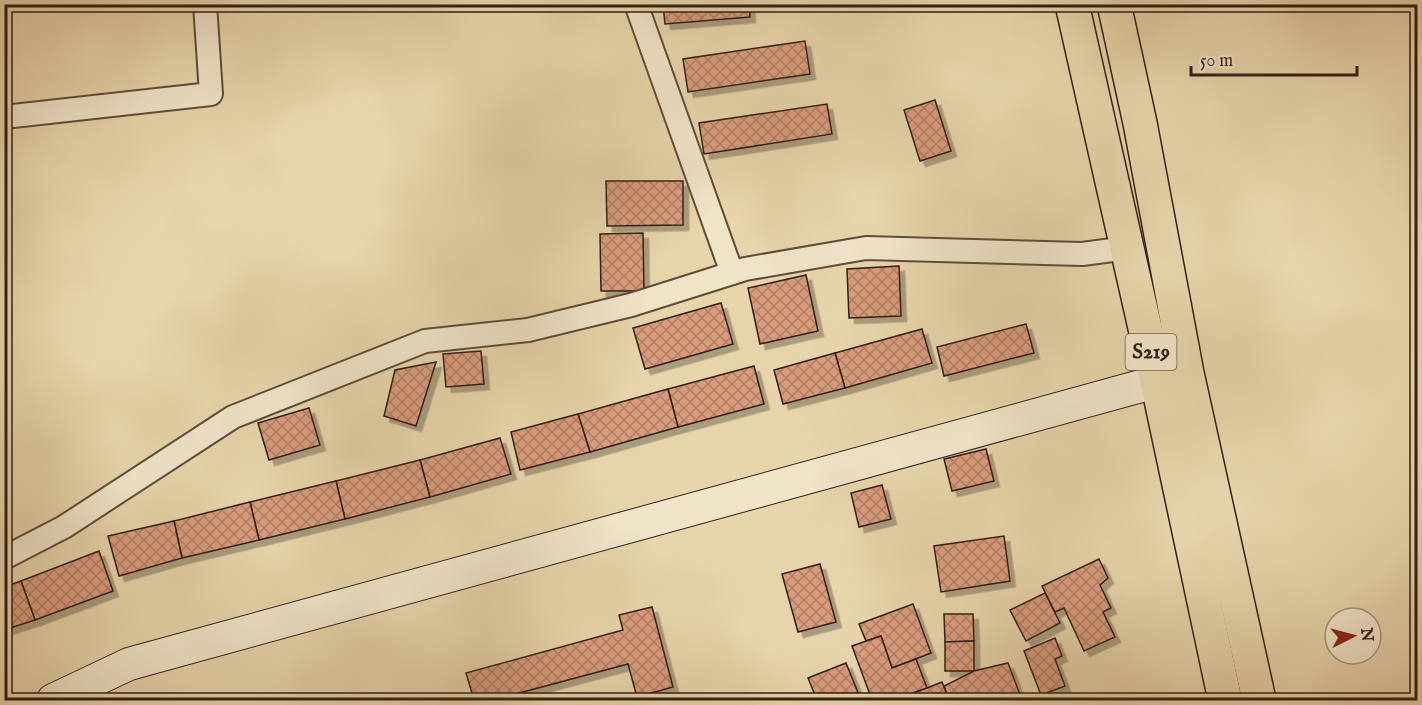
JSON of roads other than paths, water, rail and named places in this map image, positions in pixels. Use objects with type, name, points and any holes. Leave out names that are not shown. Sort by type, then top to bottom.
[{"type":"main road","name":"S219","points":[[1072,4],[1128,248],[1172,377],[1259,700]]},
{"type":"main road","name":"S219","points":[[1114,4],[1140,123],[1172,377],[1225,700]]},
{"type":"street","points":[[4,117],[211,94],[205,4]]},
{"type":"street","points":[[636,4],[732,273]]},
{"type":"street","points":[[4,558],[64,527],[233,417],[425,341],[528,330],[631,305],[745,269],[866,248],[1082,254],[1128,248]]},
{"type":"street","points":[[53,700],[129,664],[1172,377]]}]
